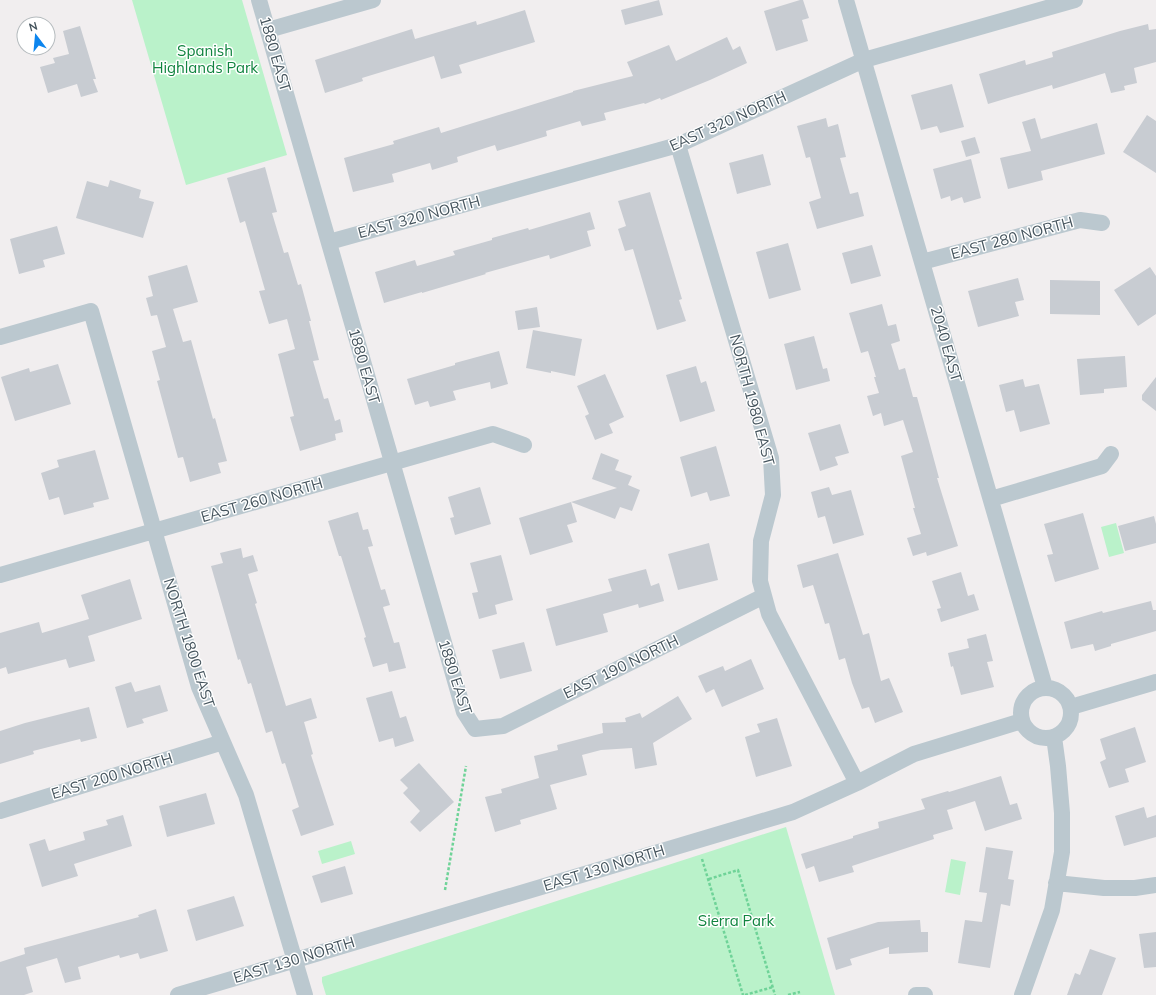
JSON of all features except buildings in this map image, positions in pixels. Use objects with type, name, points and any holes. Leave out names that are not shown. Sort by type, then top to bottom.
[{"type":"street","name":"1880 EAST","points":[[259,0],[464,712],[475,729]]},
{"type":"street","points":[[268,30],[373,0]]},
{"type":"street","name":"2040 EAST","points":[[846,0],[991,499],[1044,688]]},
{"type":"street","name":"EAST 320 NORTH","points":[[329,242],[678,145],[864,60],[1075,0]]},
{"type":"street","name":"NORTH 1980 EAST","points":[[678,145],[771,458],[773,495],[761,541],[760,581],[769,614],[857,783]]},
{"type":"street","name":"EAST 280 NORTH","points":[[922,262],[1080,220],[1102,223]]},
{"type":"street","name":"NORTH 1800 EAST","points":[[0,336],[91,311],[199,687],[246,795],[305,995]]},
{"type":"street","name":"EAST 260 NORTH","points":[[0,575],[493,434],[524,445]]},
{"type":"street","points":[[991,499],[1102,466],[1111,454]]},
{"type":"street","name":"EAST 190 NORTH","points":[[475,729],[503,726],[764,596]]},
{"type":"street","points":[[1071,707],[1156,682]]},
{"type":"street","points":[[1044,688],[1058,690],[1068,700],[1071,707],[1072,714],[1070,722],[1066,728],[1054,737],[1046,738],[1031,734],[1025,728],[1020,713],[1025,699],[1030,693],[1037,689],[1044,688]]},
{"type":"street","name":"EAST 130 NORTH","points":[[178,995],[793,812],[857,783],[914,754],[1022,721]]},
{"type":"street","points":[[1022,995],[1052,910],[1062,852],[1062,813],[1054,737]]},
{"type":"street","name":"EAST 200 NORTH","points":[[0,811],[223,742]]},
{"type":"street","points":[[1056,883],[1104,888],[1135,888],[1156,885]]},
{"type":"street","points":[[916,995],[926,995]]},
{"type":"path","points":[[445,890],[466,766]]},
{"type":"path","points":[[702,859],[744,995],[773,987]]},
{"type":"path","points":[[709,879],[738,870],[775,995]]},
{"type":"path","points":[[788,995],[800,992]]},
{"type":"green space","name":"Spanish Highlands Park","points":[[132,0],[242,0],[287,155],[186,185]]},
{"type":"green space","points":[[1116,523],[1124,553],[1109,557],[1101,527]]},
{"type":"green space","name":"Sierra Park","points":[[786,827],[835,995],[326,995],[322,977]]},
{"type":"green space","points":[[351,841],[355,854],[322,864],[318,851]]},
{"type":"green space","points":[[951,859],[966,862],[960,895],[945,892]]}]
